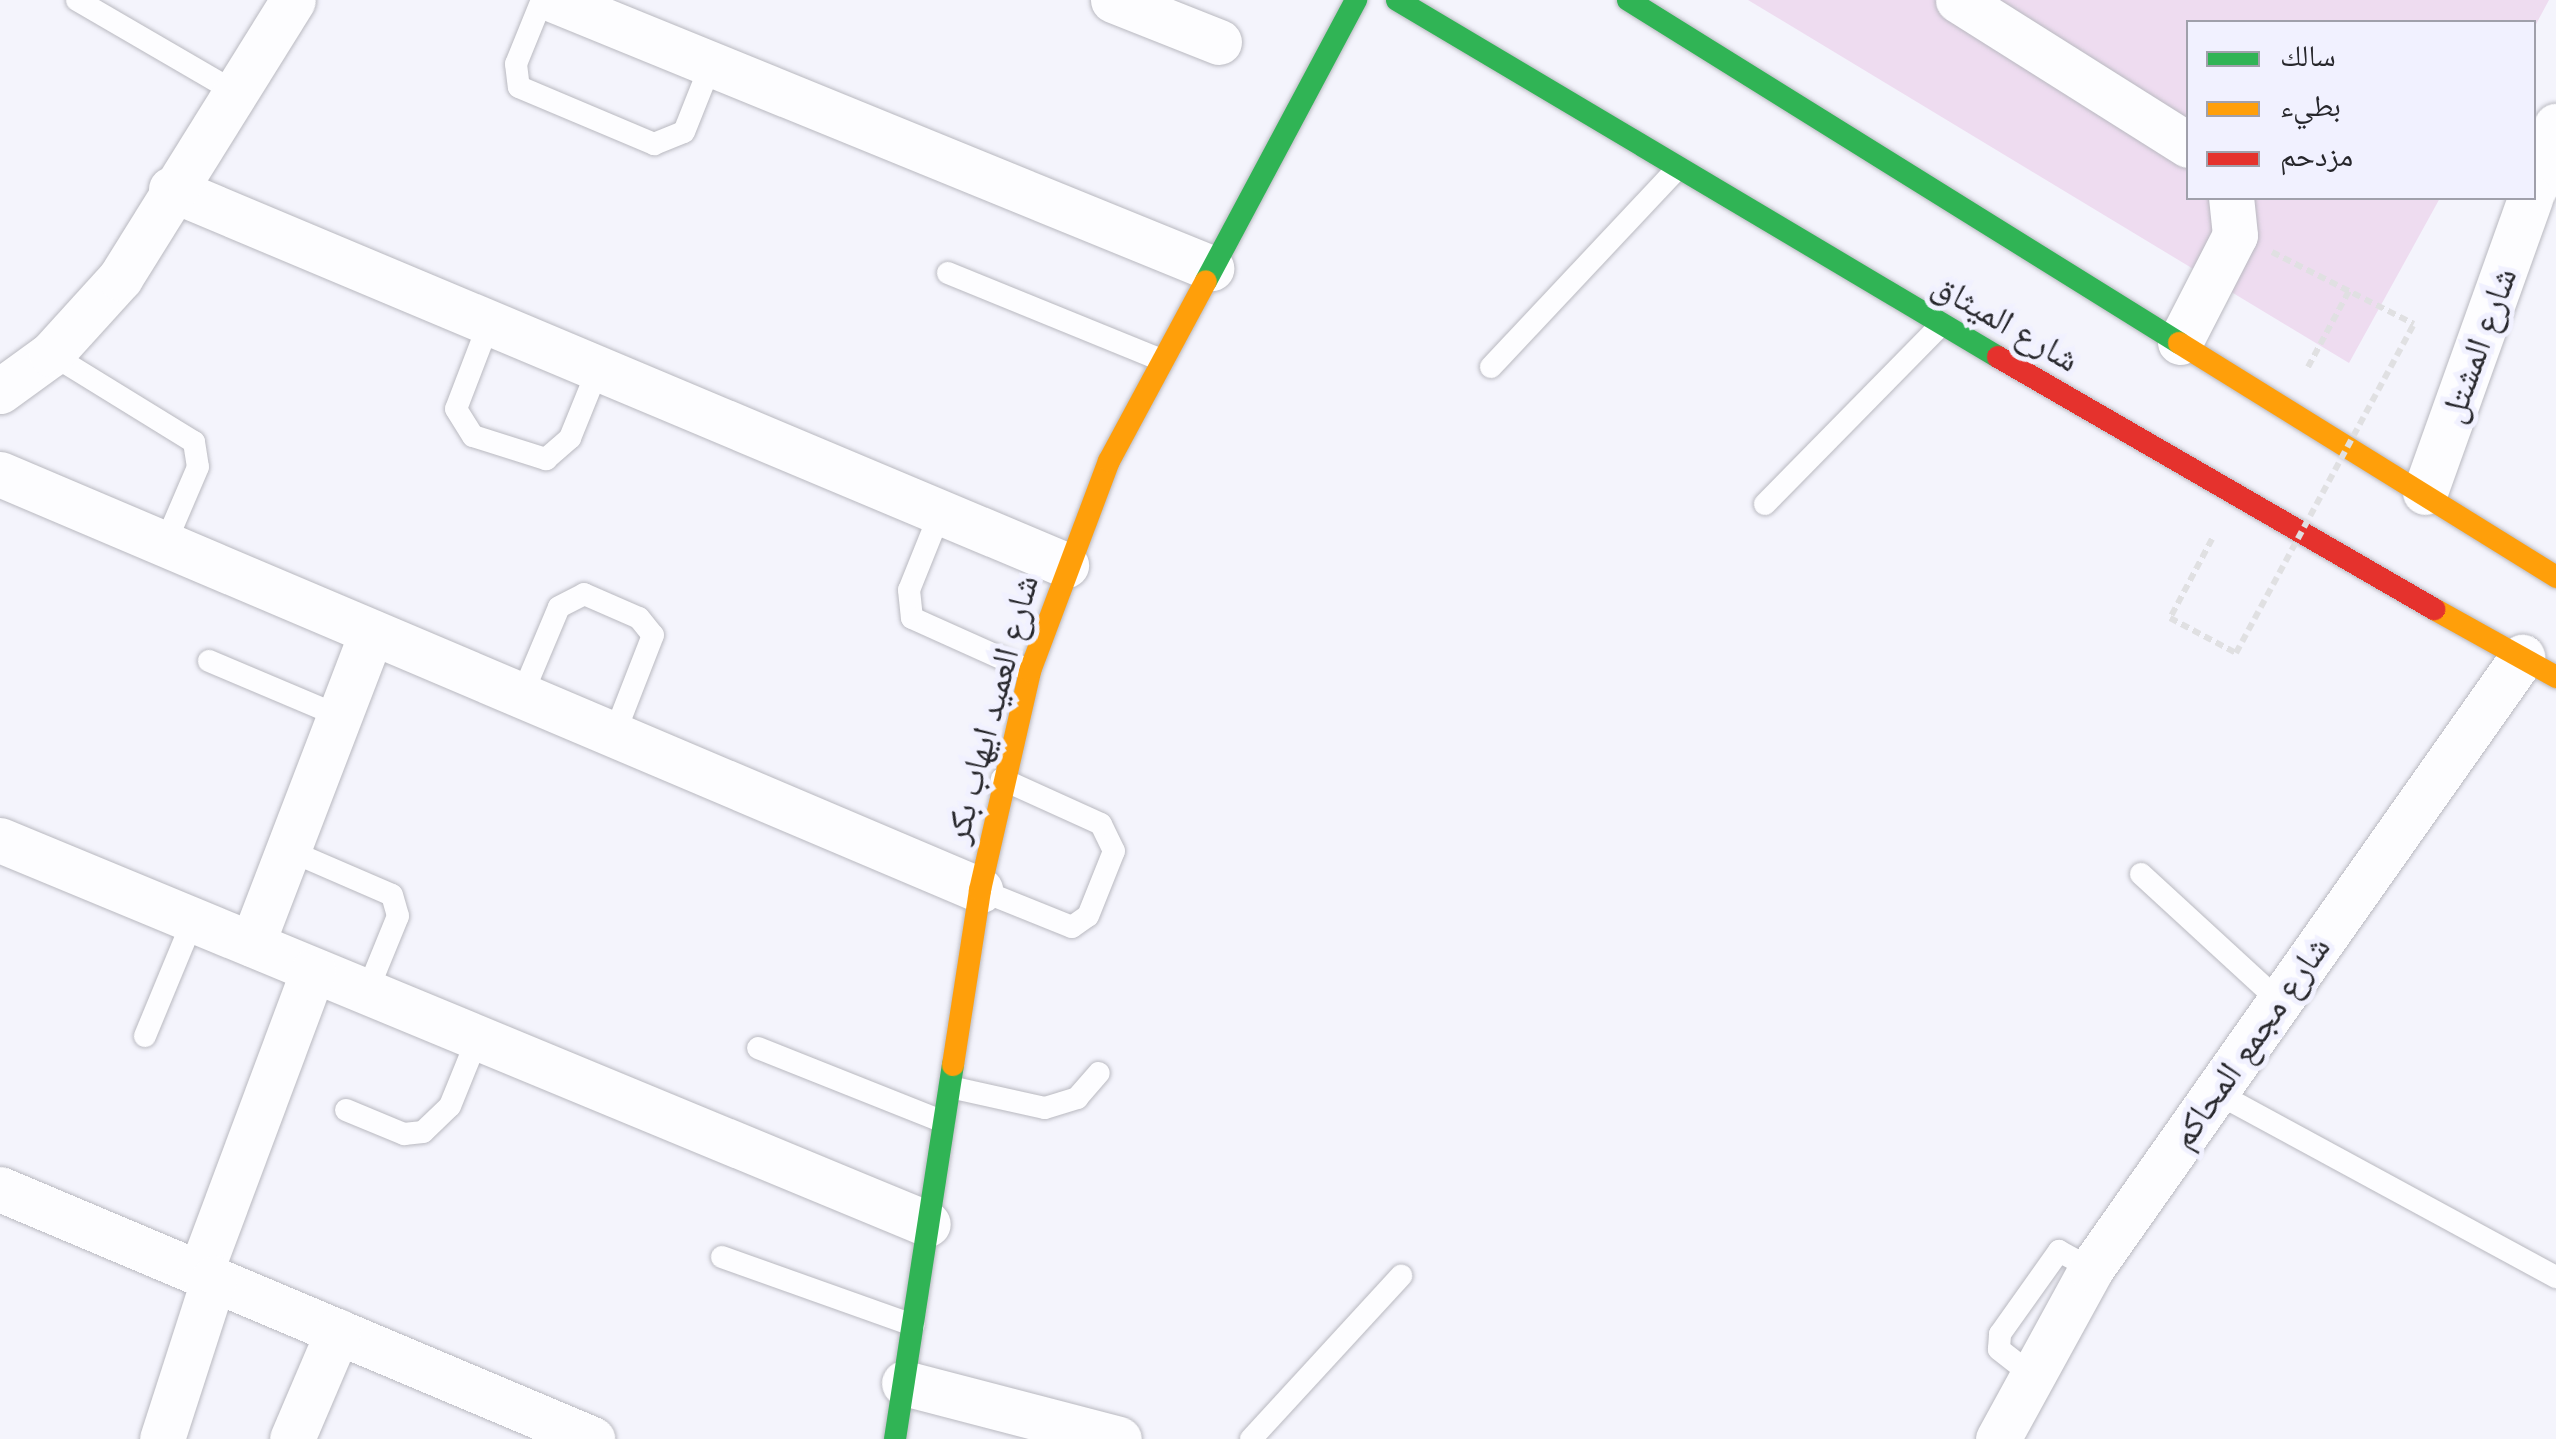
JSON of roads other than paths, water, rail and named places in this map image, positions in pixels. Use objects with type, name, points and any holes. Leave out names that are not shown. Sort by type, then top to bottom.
[{"type":"main road","name":"شارع العميد ايهاب بكر","points":[[895,1439],[980,890],[1002,780],[1030,671],[1066,565],[1159,359],[1356,0]]},
{"type":"main road","name":"شارع الميثاق","points":[[1397,0],[2234,498],[2544,676]]},
{"type":"main road","name":"شارع الميثاق","points":[[1628,0],[2556,576]]},
{"type":"street","points":[[0,391],[51,354],[120,278],[171,190],[293,0]]},
{"type":"street","points":[[554,0],[1212,268]]},
{"type":"street","points":[[1113,0],[1218,42]]},
{"type":"street","points":[[1958,0],[2186,144]]},
{"type":"street","points":[[2536,183],[2556,126]]},
{"type":"street","points":[[171,190],[1066,565]]},
{"type":"street","name":"شارع المشتل","points":[[2425,492],[2529,200]]},
{"type":"street","points":[[2180,342],[2233,216]]},
{"type":"street","points":[[0,474],[980,890]]},
{"type":"street","points":[[252,944],[372,632]]},
{"type":"street","name":"شارع مجمع المحاكم","points":[[1998,1439],[2028,1372],[2092,1269],[2279,1001],[2544,676]]},
{"type":"street","points":[[0,840],[928,1224]]},
{"type":"street","points":[[162,1439],[207,1276],[313,970]]},
{"type":"street","points":[[0,1189],[592,1439]]},
{"type":"street","points":[[292,1439],[338,1331]]},
{"type":"street","points":[[904,1382],[1119,1439]]},
{"type":"lane","points":[[77,0],[235,92]]},
{"type":"lane","points":[[542,0],[516,64],[519,87],[654,144],[684,132],[711,64]]},
{"type":"lane","points":[[1491,366],[1678,168]]},
{"type":"lane","points":[[948,273],[1159,359]]},
{"type":"lane","points":[[490,323],[456,409],[473,436],[546,459],[570,438],[598,369]]},
{"type":"lane","points":[[1765,504],[1941,325]]},
{"type":"lane","points":[[51,354],[194,442],[198,467],[166,544]]},
{"type":"lane","points":[[940,513],[909,590],[912,618],[1030,671]]},
{"type":"lane","points":[[522,695],[559,606],[584,594],[639,618],[653,635],[614,734]]},
{"type":"lane","points":[[209,661],[339,716]]},
{"type":"lane","points":[[980,890],[1072,928],[1088,916],[1114,851],[1101,824],[1002,780]]},
{"type":"lane","points":[[288,850],[382,890],[398,905],[368,992]]},
{"type":"lane","points":[[2141,874],[2279,1001]]},
{"type":"lane","points":[[145,1036],[193,920]]},
{"type":"lane","points":[[346,1110],[404,1134],[424,1132],[450,1106],[478,1037]]},
{"type":"lane","points":[[758,1048],[944,1122]]},
{"type":"lane","points":[[950,1087],[1045,1108],[1077,1098],[1099,1073]]},
{"type":"lane","points":[[2215,1092],[2556,1278]]},
{"type":"lane","points":[[722,1257],[912,1325]]},
{"type":"lane","points":[[1251,1439],[1402,1276]]}]
